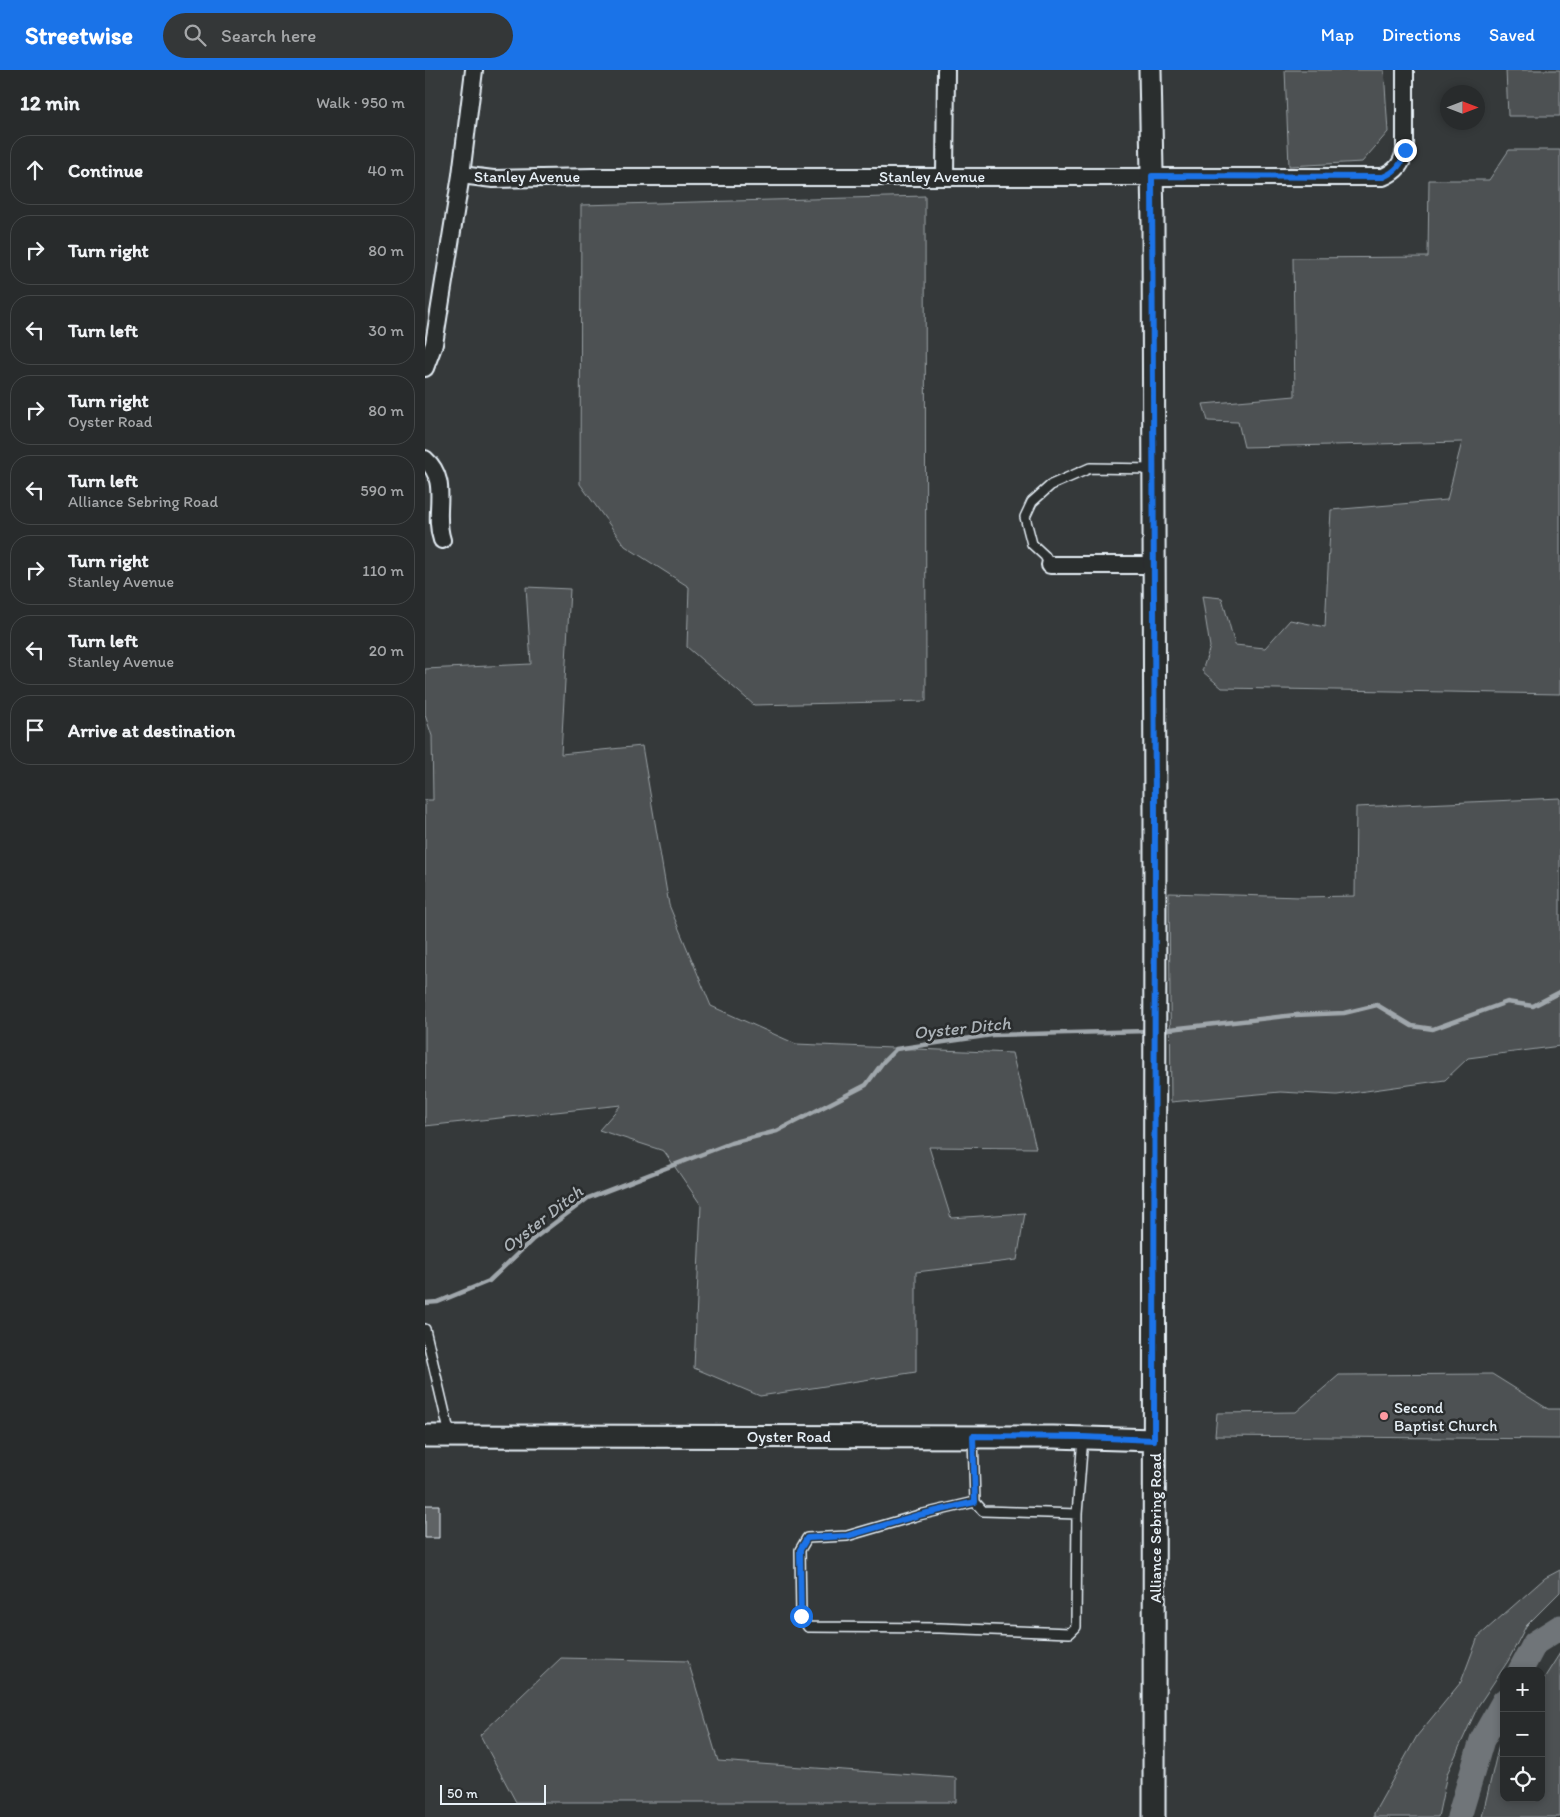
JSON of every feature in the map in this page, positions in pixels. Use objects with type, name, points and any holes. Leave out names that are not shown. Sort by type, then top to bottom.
[{"type":"street","points":[[425,368],[434,344],[461,175],[474,70]]},
{"type":"street","points":[[945,176],[946,70]]},
{"type":"street","name":"Alliance Sebring Road","points":[[1151,70],[1156,1029],[1154,1817]]},
{"type":"street","name":"Stanley Avenue","points":[[461,175],[493,179],[945,176],[1383,177],[1392,173],[1403,160],[1405,150],[1405,70]]},
{"type":"street","points":[[425,459],[435,471],[439,480],[439,531],[442,540]]},
{"type":"street","points":[[1051,565],[1154,565]]},
{"type":"street","name":"Oyster Road","points":[[425,1436],[973,1436],[1154,1440]]},
{"type":"lane","points":[[1051,565],[1045,556],[1032,544],[1025,516],[1033,502],[1051,485],[1090,468],[1154,469]]},
{"type":"lane","points":[[425,1329],[450,1436]]},
{"type":"lane","points":[[973,1436],[975,1502],[983,1510],[1077,1514]]},
{"type":"lane","points":[[975,1502],[919,1515],[847,1536],[807,1538],[800,1550],[801,1616],[807,1627],[940,1628],[1070,1633],[1076,1627],[1077,1514],[1083,1437]]},
{"type":"shaded area","points":[[1285,70],[1384,70],[1388,132],[1362,162],[1289,166]]},
{"type":"shaded area","points":[[1506,70],[1560,70],[1560,116],[1508,116]]},
{"type":"shaded area","points":[[1509,150],[1560,150],[1560,694],[1222,688],[1202,671],[1210,647],[1202,596],[1222,598],[1235,645],[1265,648],[1290,620],[1325,627],[1331,510],[1447,500],[1462,442],[1244,447],[1238,422],[1208,421],[1203,404],[1295,396],[1293,258],[1428,257],[1429,180],[1489,180]]},
{"type":"shaded area","points":[[925,196],[926,701],[754,705],[687,647],[689,587],[625,546],[580,484],[581,205]]},
{"type":"shaded area","points":[[526,587],[570,589],[561,754],[642,746],[669,905],[711,1006],[796,1044],[1012,1053],[1036,1148],[929,1147],[951,1218],[1025,1213],[1017,1260],[916,1272],[916,1372],[760,1396],[694,1368],[701,1205],[664,1151],[599,1130],[621,1105],[425,1126],[425,800],[433,800],[432,736],[425,715],[425,669],[531,664]]},
{"type":"shaded area","points":[[1560,798],[1560,1046],[1468,1058],[1445,1080],[1337,1095],[1280,1092],[1171,1102],[1169,893],[1300,897],[1355,896],[1356,807]]},
{"type":"shaded area","points":[[1492,1374],[1548,1409],[1560,1409],[1560,1439],[1215,1436],[1217,1413],[1296,1412],[1339,1375]]},
{"type":"shaded area","points":[[1560,1570],[1560,1592],[1526,1626],[1508,1661],[1504,1667],[1500,1667],[1500,1673],[1478,1706],[1447,1774],[1438,1817],[1374,1817],[1374,1813],[1417,1736],[1461,1682],[1478,1637],[1545,1578]]},
{"type":"shaded area","points":[[1560,1653],[1560,1817],[1482,1817],[1500,1744],[1500,1802],[1545,1802],[1545,1677]]},
{"type":"shaded area","points":[[561,1658],[688,1661],[718,1761],[956,1778],[956,1802],[516,1802],[480,1735]]},
{"type":"building","points":[[425,1505],[439,1505],[439,1538],[425,1538]]},
{"type":"waterway","name":"Oyster Ditch","points":[[1161,1030],[1295,1015],[1344,1013],[1377,1005],[1412,1026],[1433,1029],[1507,1002],[1533,1006],[1560,992]]},
{"type":"waterway","name":"Oyster Ditch","points":[[425,1303],[438,1302],[489,1281],[532,1240],[588,1198],[731,1143],[777,1131],[866,1085],[883,1062],[896,1049],[992,1035],[1148,1031]]},
{"type":"waterway","points":[[1522,1667],[1535,1643],[1560,1627]]},
{"type":"waterway","points":[[1459,1817],[1482,1740],[1500,1708]]},
{"type":"place","name":"Second Baptist Church","points":[[1384,1416]]},
{"type":"route","points":[[801,1616],[800,1550],[807,1538],[847,1536],[919,1515],[975,1502],[973,1436],[1154,1440],[1156,1039],[1152,176],[1383,177],[1399,167],[1405,150]]}]
